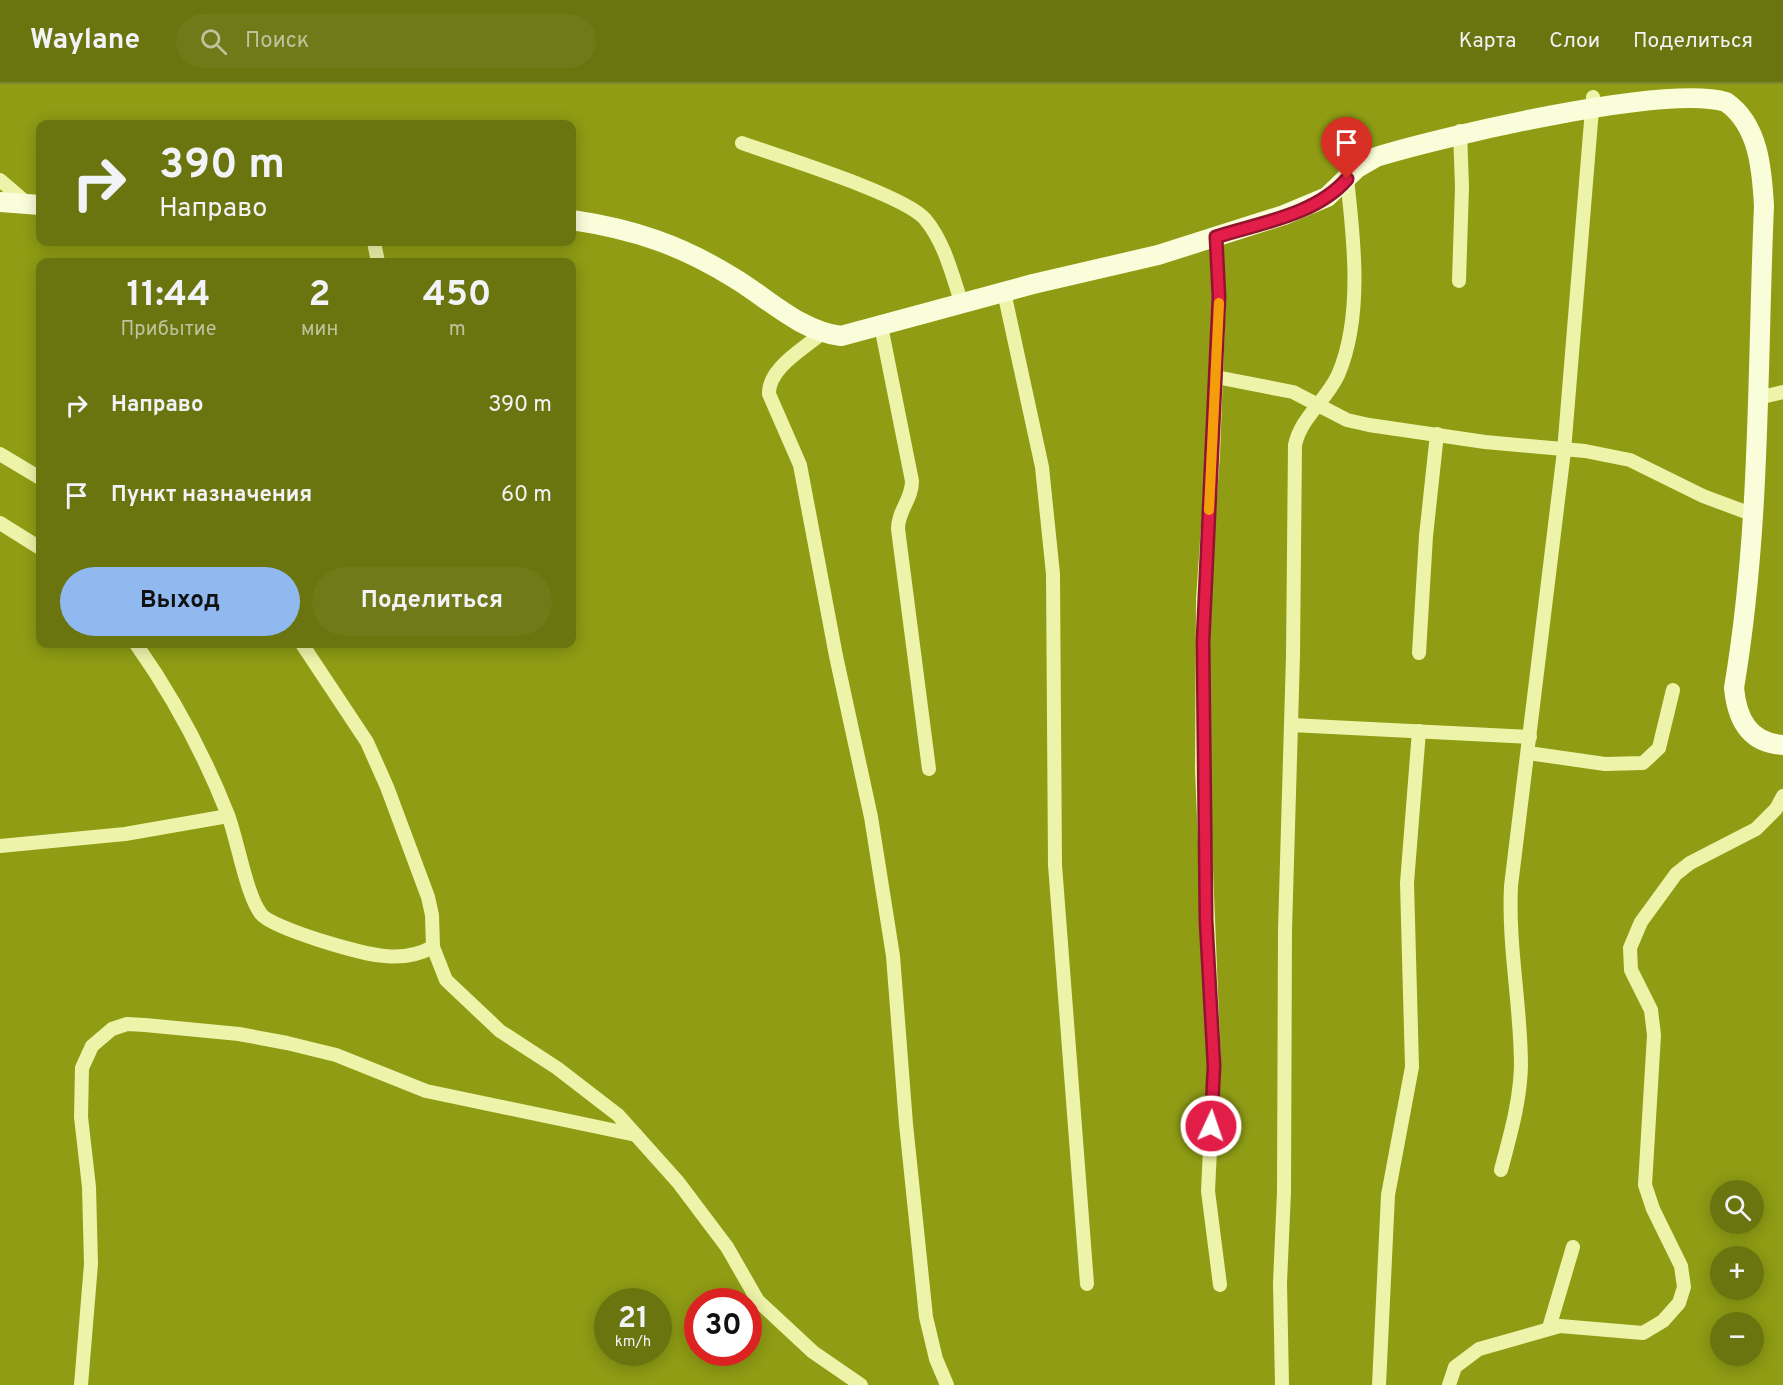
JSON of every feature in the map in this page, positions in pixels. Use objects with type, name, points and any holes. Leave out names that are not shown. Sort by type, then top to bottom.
[{"type":"street","points":[[576,221],[622,228],[656,238],[733,277],[798,322],[822,333],[841,336],[1004,292],[1158,255],[1216,237],[1316,204],[1339,188],[1357,168],[1376,157],[1569,100],[1653,90],[1701,92],[1728,103],[1749,130],[1762,167],[1764,206],[1754,515],[1734,688],[1736,709],[1742,722],[1760,741],[1783,745]]},
{"type":"street","points":[[1501,1170],[1516,1116],[1521,1068],[1509,920],[1515,844],[1564,451],[1593,97]]},
{"type":"street","points":[[1459,281],[1462,187],[1460,131]]},
{"type":"street","points":[[742,143],[873,191],[919,213],[942,247],[962,303]]},
{"type":"street","points":[[1282,1385],[1280,1283],[1284,1192],[1285,930],[1295,445],[1302,424],[1319,404],[1337,376],[1347,352],[1355,280],[1347,179]]},
{"type":"street","points":[[0,180],[35,205]]},
{"type":"street","points":[[0,202],[35,205]]},
{"type":"street","points":[[1216,237],[1219,297],[1203,599],[1203,770],[1206,920],[1214,1066],[1208,1191],[1220,1286]]},
{"type":"street","points":[[1004,292],[1042,466],[1053,574],[1055,865],[1087,1284]]},
{"type":"street","points":[[881,326],[912,481],[911,496],[899,513],[898,529],[929,769]]},
{"type":"street","points":[[822,333],[775,374],[769,385],[769,394],[800,465],[836,656],[871,817],[893,956],[906,1124],[926,1317],[936,1359],[947,1385]]},
{"type":"street","points":[[1216,377],[1293,392],[1347,420],[1564,451],[1585,451],[1630,460],[1703,496],[1754,515]]},
{"type":"street","points":[[1758,398],[1783,392]]},
{"type":"street","points":[[1419,653],[1426,536],[1437,434]]},
{"type":"street","points":[[0,454],[36,476]]},
{"type":"street","points":[[0,523],[36,546]]},
{"type":"street","points":[[139,648],[185,720],[228,816],[250,891],[262,915],[271,922],[384,956],[409,956],[433,948]]},
{"type":"street","points":[[305,648],[367,742],[387,787],[428,897],[432,915],[433,948],[446,980],[493,1024],[557,1068],[618,1115],[678,1182],[727,1246],[758,1301],[813,1353],[861,1385]]},
{"type":"street","points":[[1528,753],[1605,764],[1642,763],[1659,748],[1673,690]]},
{"type":"street","points":[[1291,725],[1530,737]]},
{"type":"street","points":[[1379,1385],[1388,1195],[1412,1067],[1407,873],[1419,730]]},
{"type":"street","points":[[1449,1385],[1455,1367],[1469,1354],[1549,1328],[1571,1325],[1643,1333],[1662,1322],[1682,1295],[1681,1266],[1653,1209],[1645,1185],[1654,1035],[1651,1010],[1631,970],[1630,948],[1641,922],[1676,874],[1690,863],[1756,829],[1776,809],[1783,796]]},
{"type":"street","points":[[0,846],[125,834],[228,816]]},
{"type":"street","points":[[81,1385],[91,1264],[88,1187],[81,1117],[82,1068],[92,1046],[112,1029],[126,1024],[239,1034],[336,1056],[426,1091],[636,1135]]},
{"type":"street","points":[[1549,1328],[1573,1247]]},
{"type":"slow traffic","points":[[1209,510],[1219,303]]},
{"type":"route","points":[[1211,1126],[1214,1066],[1206,920],[1203,599],[1213,454],[1219,297],[1216,237],[1316,204],[1339,188],[1347,179]]}]
